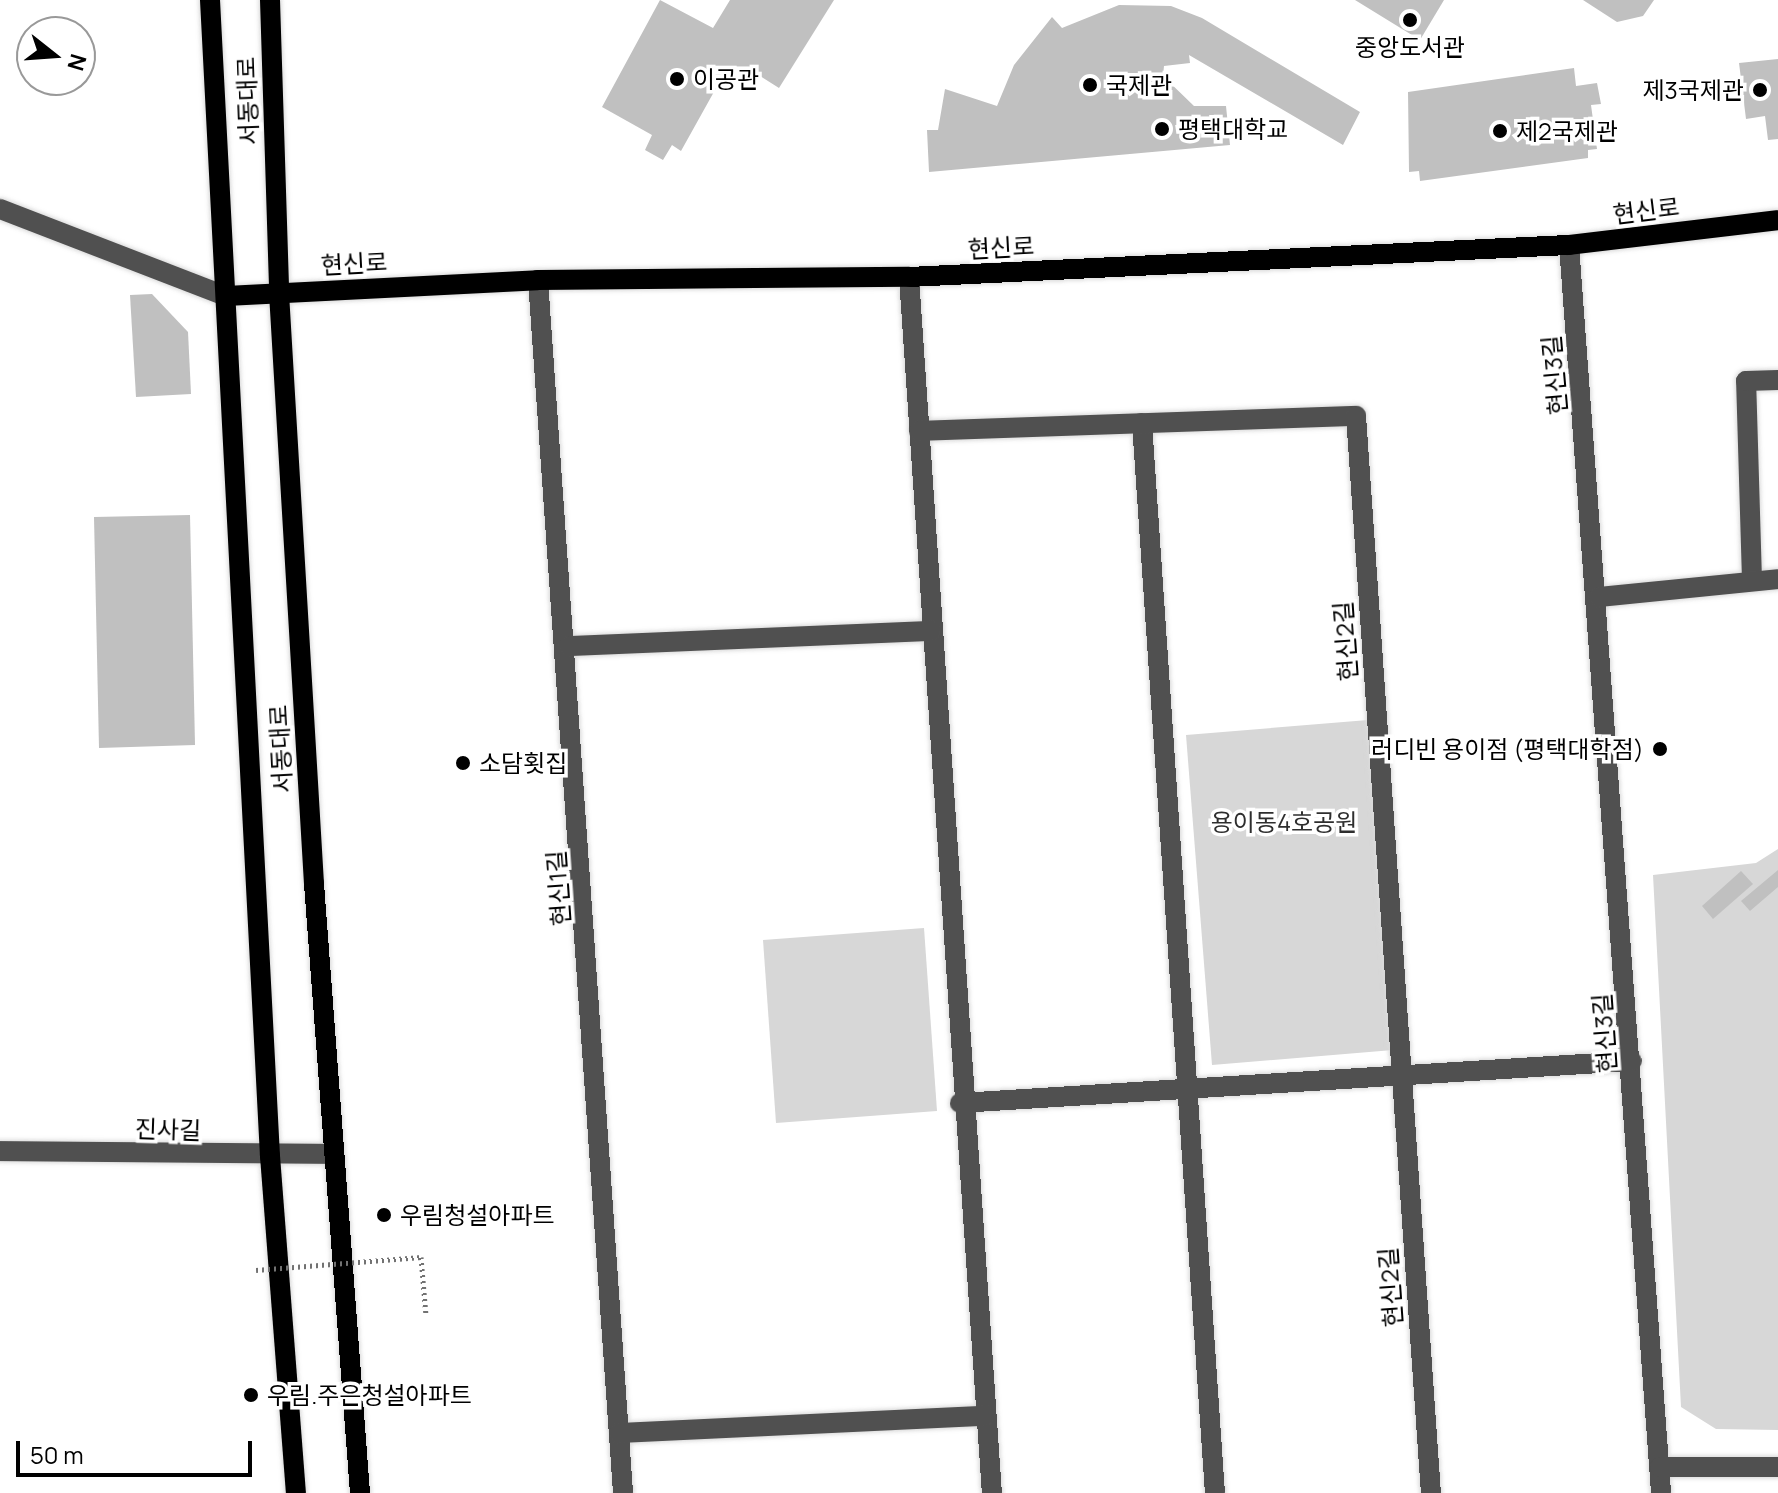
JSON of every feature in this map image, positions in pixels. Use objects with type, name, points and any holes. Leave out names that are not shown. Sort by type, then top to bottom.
[{"type":"main road","name":"서동대로","points":[[210,0],[270,1156],[296,1493]]},
{"type":"main road","name":"서동대로","points":[[270,0],[279,293],[333,1154],[360,1493]]},
{"type":"main road","name":"현신로","points":[[226,296],[538,280],[909,277],[1569,245],[1778,220]]},
{"type":"street","points":[[0,209],[226,296]]},
{"type":"street","name":"현신3길","points":[[1569,245],[1599,597],[1661,1493]]},
{"type":"street","points":[[909,277],[960,1103],[992,1493]]},
{"type":"street","name":"현신1길","points":[[538,280],[569,646],[623,1493]]},
{"type":"street","points":[[1752,580],[1746,381],[1778,380]]},
{"type":"street","name":"현신2길","points":[[919,431],[1356,416],[1431,1493]]},
{"type":"street","points":[[1142,423],[1183,1087],[1215,1493]]},
{"type":"street","points":[[1599,597],[1778,579]]},
{"type":"street","points":[[569,646],[931,631]]},
{"type":"street","points":[[960,1103],[1632,1061]]},
{"type":"street","name":"진사길","points":[[0,1151],[270,1156],[333,1154]]},
{"type":"street","points":[[619,1433],[986,1416]]},
{"type":"street","points":[[1660,1467],[1778,1467]]},
{"type":"path","points":[[256,1270],[421,1257],[426,1315]]},
{"type":"green space","name":"용이동4호공원","points":[[1368,720],[1393,1050],[1212,1065],[1186,735]]},
{"type":"green space","points":[[1778,849],[1778,1430],[1716,1429],[1681,1407],[1653,875],[1756,863]]},
{"type":"green space","points":[[924,928],[937,1111],[776,1123],[763,940]]},
{"type":"building","name":"이공관","points":[[660,0],[713,28],[730,0],[834,0],[779,88],[749,69],[720,81],[681,151],[672,145],[663,160],[645,150],[652,135],[602,107]]},
{"type":"building","name":"중앙도서관","points":[[1355,0],[1444,0],[1420,40]]},
{"type":"building","points":[[1583,0],[1654,0],[1643,16],[1617,22]]},
{"type":"building","name":"국제관","points":[[1119,5],[1171,6],[1202,18],[1360,112],[1343,145],[1189,55],[1190,63],[1164,66],[1163,76],[1194,106],[1226,106],[1230,145],[929,172],[927,130],[938,130],[945,89],[997,106],[1014,65],[1052,17],[1062,28]]},
{"type":"building","name":"제3국제관","points":[[1778,59],[1778,139],[1768,140],[1765,116],[1746,119],[1739,63]]},
{"type":"building","name":"제2국제관","points":[[1574,68],[1576,86],[1597,83],[1601,104],[1591,105],[1597,149],[1588,150],[1588,158],[1420,181],[1419,171],[1409,172],[1408,92]]},
{"type":"building","points":[[152,294],[188,332],[191,394],[136,397],[130,295]]},
{"type":"building","points":[[190,515],[195,745],[99,748],[94,517]]},
{"type":"building","points":[[1778,870],[1778,887],[1750,911],[1741,901]]},
{"type":"building","points":[[1741,871],[1753,884],[1713,919],[1702,906]]},
{"type":"place","name":"중앙도서관","points":[[1410,20]]},
{"type":"place","name":"이공관","points":[[677,79]]},
{"type":"place","name":"국제관","points":[[1090,85]]},
{"type":"place","name":"제3국제관","points":[[1760,90]]},
{"type":"place","name":"평택대학교","points":[[1162,129]]},
{"type":"place","name":"제2국제관","points":[[1500,131]]},
{"type":"place","name":"러디빈 용이점 (평택대학점)","points":[[1660,749]]},
{"type":"place","name":"소담횟집","points":[[463,763]]},
{"type":"place","name":"우림청설아파트","points":[[384,1215]]},
{"type":"place","name":"우림.주은청설아파트","points":[[251,1395]]}]
